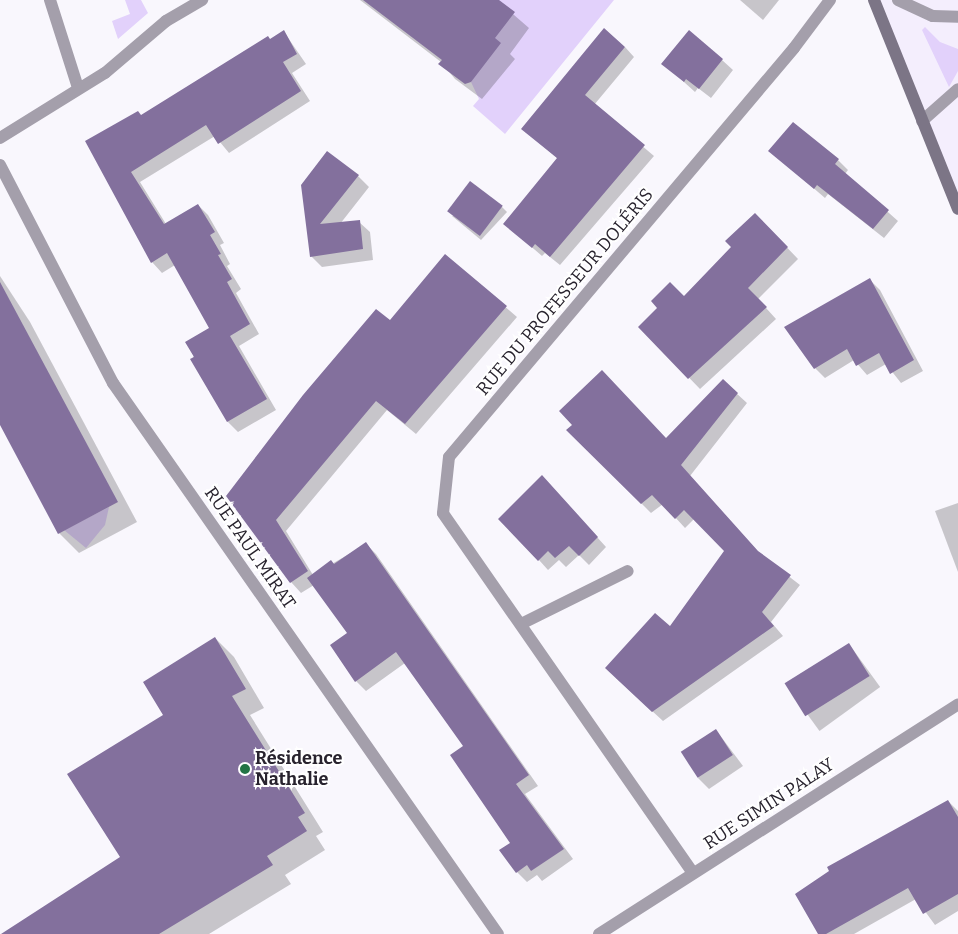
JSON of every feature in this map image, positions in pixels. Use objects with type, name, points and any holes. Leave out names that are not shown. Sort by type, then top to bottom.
[{"type":"main road","points":[[874,0],[958,209]]},
{"type":"street","points":[[50,0],[78,88]]},
{"type":"street","points":[[0,138],[78,88],[105,74],[166,21],[202,0]]},
{"type":"street","name":"RUE DU PROFESSEUR DOLÉRIS","points":[[693,873],[444,513],[449,457],[794,48],[830,0]]},
{"type":"street","points":[[898,0],[934,16],[958,17]]},
{"type":"street","points":[[922,120],[958,88]]},
{"type":"street","name":"RUE PAUL MIRAT","points":[[0,165],[113,383],[498,934]]},
{"type":"street","points":[[521,624],[628,571]]},
{"type":"street","name":"RUE SIMIN PALAY","points":[[599,934],[958,704]]},
{"type":"shaded area","points":[[125,0],[141,0],[148,13],[118,39],[112,21],[130,14]]},
{"type":"shaded area","points":[[499,0],[614,0],[505,134],[473,106],[479,99],[471,82],[495,38]]},
{"type":"shaded area","points":[[874,0],[958,0],[958,209]]},
{"type":"shaded area","points":[[925,27],[940,42],[958,49],[958,71],[949,87],[922,30]]},
{"type":"shaded area","points":[[109,507],[105,525],[86,548],[64,530]]},
{"type":"building","points":[[363,0],[499,0],[515,12],[495,38],[501,43],[471,82],[465,84],[438,64],[442,60]]},
{"type":"building","points":[[604,28],[625,47],[585,95],[645,145],[550,257],[535,244],[532,248],[503,224],[557,158],[521,129]]},
{"type":"building","points":[[284,30],[297,54],[283,62],[301,91],[218,144],[206,125],[131,172],[164,224],[198,204],[215,232],[210,235],[221,254],[218,255],[232,279],[227,282],[250,324],[230,336],[267,399],[227,422],[190,359],[194,357],[185,342],[209,328],[167,253],[151,263],[85,141],[138,111],[141,115],[268,36],[270,39]]},
{"type":"building","points":[[689,30],[723,59],[699,89],[686,79],[684,82],[661,64]]},
{"type":"building","points":[[793,122],[839,159],[835,164],[889,210],[873,229],[817,185],[814,189],[768,151]]},
{"type":"building","points":[[327,151],[359,175],[320,224],[360,220],[363,249],[310,257],[301,185]]},
{"type":"building","points":[[470,181],[503,206],[480,236],[447,211]]},
{"type":"building","points":[[755,213],[788,247],[748,288],[767,307],[688,379],[638,327],[657,308],[651,301],[670,282],[684,296],[731,247],[725,241]]},
{"type":"building","points":[[445,254],[507,306],[405,424],[376,401],[276,520],[308,571],[290,583],[226,496],[303,395],[376,309],[390,320]]},
{"type":"building","points":[[870,278],[914,360],[890,374],[879,353],[856,366],[847,349],[814,369],[784,327]]},
{"type":"building","points":[[0,282],[118,502],[58,534],[0,425]]},
{"type":"building","points":[[602,370],[666,438],[723,379],[738,393],[681,465],[758,551],[791,575],[762,612],[774,626],[652,712],[605,668],[655,613],[670,626],[724,551],[684,510],[675,519],[652,495],[641,504],[566,430],[572,425],[559,411]]},
{"type":"building","points":[[542,475],[598,537],[579,556],[569,546],[555,558],[548,551],[538,561],[498,519]]},
{"type":"building","points":[[366,542],[529,775],[516,784],[564,849],[531,871],[527,865],[516,873],[499,850],[510,843],[450,755],[463,746],[396,652],[355,682],[330,645],[347,633],[307,578],[331,560],[334,564]]},
{"type":"building","name":"Résidence Nathalie","points":[[215,637],[246,689],[232,696],[305,813],[298,817],[307,831],[267,856],[273,865],[159,934],[1,934],[120,857],[67,774],[163,715],[143,682]]},
{"type":"building","points":[[849,643],[870,676],[805,716],[785,683]]},
{"type":"building","points":[[716,729],[733,755],[698,778],[681,752]]},
{"type":"building","points":[[948,800],[958,817],[958,894],[923,914],[908,888],[826,934],[818,934],[795,894],[829,871],[827,867]]},
{"type":"place","name":"Résidence Nathalie","points":[[245,769]]}]
